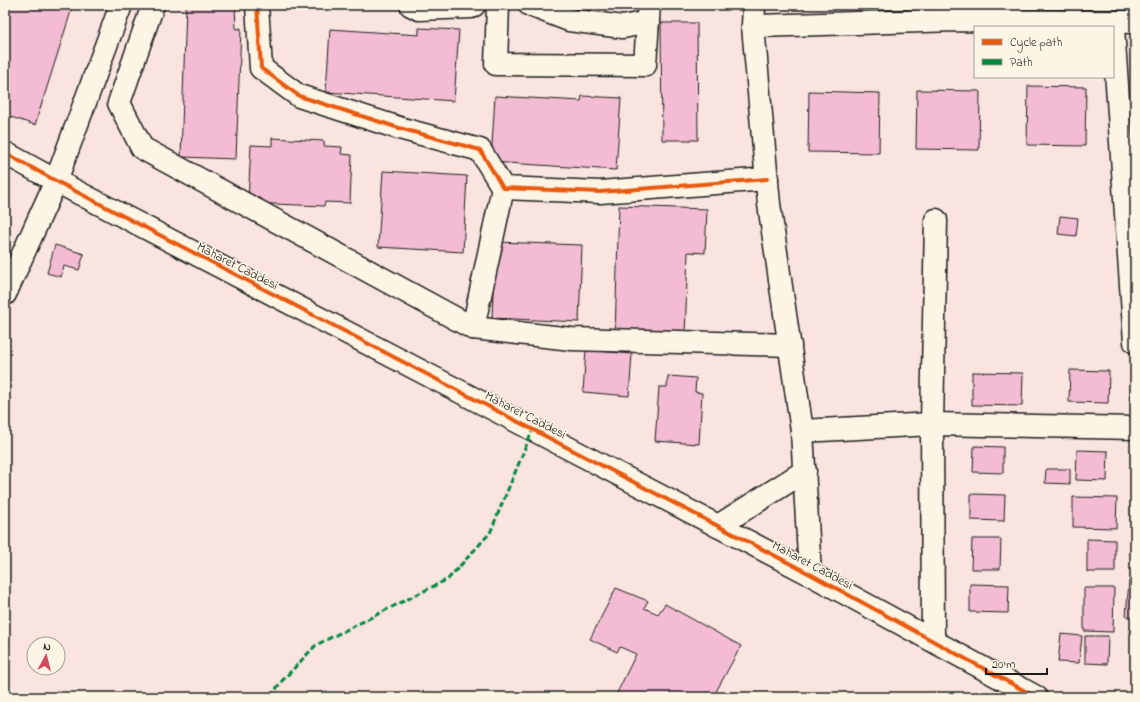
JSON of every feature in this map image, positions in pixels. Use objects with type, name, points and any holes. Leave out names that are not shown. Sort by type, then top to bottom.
[{"type":"street","points":[[5,294],[56,181],[121,5]]},
{"type":"street","points":[[153,5],[119,103],[142,148],[473,328],[572,339],[790,345]]},
{"type":"street","points":[[257,5],[261,68],[299,96],[398,128],[480,150],[503,188],[473,328]]},
{"type":"street","points":[[411,5],[419,9],[471,7],[474,5]]},
{"type":"street","points":[[498,5],[496,64],[645,65],[648,14]]},
{"type":"street","points":[[530,5],[569,20],[623,27],[648,14]]},
{"type":"street","points":[[754,5],[753,26],[767,179],[802,431],[810,574]]},
{"type":"street","points":[[753,26],[956,13],[1135,22]]},
{"type":"street","points":[[1114,35],[1135,342]]},
{"type":"street","name":"Maharet Caddesi","points":[[5,153],[810,574],[1036,697]]},
{"type":"street","points":[[503,188],[600,192],[767,179]]},
{"type":"street","points":[[933,640],[932,424],[936,220]]},
{"type":"street","points":[[802,431],[932,424],[1135,428]]},
{"type":"street","points":[[718,526],[805,471]]},
{"type":"building","points":[[5,5],[73,5],[35,125],[5,115]]},
{"type":"building","points":[[181,5],[235,5],[236,29],[241,28],[236,159],[181,157],[186,6]]},
{"type":"building","points":[[661,23],[697,23],[698,140],[662,140]]},
{"type":"building","points":[[419,28],[459,30],[454,101],[326,92],[330,29],[419,35]]},
{"type":"building","points":[[1028,86],[1086,87],[1085,146],[1027,145]]},
{"type":"building","points":[[917,90],[980,91],[979,150],[916,149]]},
{"type":"building","points":[[809,91],[880,93],[879,153],[808,152]]},
{"type":"building","points":[[495,96],[581,101],[582,96],[621,98],[616,170],[491,162]]},
{"type":"building","points":[[272,138],[324,141],[324,146],[342,147],[341,154],[352,155],[350,203],[325,202],[324,206],[248,203],[251,145],[272,146]]},
{"type":"building","points":[[383,171],[467,176],[463,252],[378,247]]},
{"type":"building","points":[[619,206],[707,209],[705,253],[688,252],[685,337],[615,334]]},
{"type":"building","points":[[1060,216],[1078,218],[1076,236],[1058,234]]},
{"type":"building","points":[[495,242],[582,245],[579,322],[492,318]]},
{"type":"building","points":[[55,245],[84,254],[79,270],[64,266],[61,277],[47,273]]},
{"type":"building","points":[[586,350],[632,354],[629,396],[583,392]]},
{"type":"building","points":[[1070,370],[1109,371],[1108,403],[1069,402]]},
{"type":"building","points":[[972,372],[1023,373],[1022,406],[972,405]]},
{"type":"building","points":[[1133,372],[1135,373],[1135,401],[1130,400]]},
{"type":"building","points":[[668,376],[696,378],[695,392],[702,393],[699,444],[655,441],[659,387],[667,387]]},
{"type":"building","points":[[974,446],[1003,447],[1003,473],[973,472]]},
{"type":"building","points":[[1077,450],[1108,451],[1107,481],[1076,480]]},
{"type":"building","points":[[1046,469],[1070,469],[1070,484],[1045,483]]},
{"type":"building","points":[[971,494],[1005,495],[1004,521],[971,520]]},
{"type":"building","points":[[1135,495],[1135,523],[1132,523],[1131,496]]},
{"type":"building","points":[[1073,497],[1117,498],[1116,528],[1073,527]]},
{"type":"building","points":[[972,539],[1001,539],[1000,569],[971,569]]},
{"type":"building","points":[[1087,539],[1115,540],[1115,572],[1087,572]]},
{"type":"building","points":[[1129,581],[1135,581],[1135,617],[1126,616]]},
{"type":"building","points":[[970,584],[1009,585],[1008,613],[970,612]]},
{"type":"building","points":[[616,588],[648,601],[644,608],[658,614],[665,604],[741,646],[713,697],[624,697],[617,693],[636,654],[620,647],[617,652],[590,639]]},
{"type":"building","points":[[1084,588],[1114,588],[1113,632],[1084,631]]},
{"type":"building","points":[[1061,634],[1082,636],[1079,663],[1058,662]]},
{"type":"building","points":[[1085,636],[1108,636],[1107,664],[1085,663]]},
{"type":"marked path","points":[[271,697],[280,683],[316,645],[448,579],[490,533],[533,429]]},
{"type":"cycle path","points":[[257,5],[261,68],[299,96],[399,128],[480,150],[503,188],[600,192],[767,179]]},
{"type":"cycle path","points":[[5,153],[810,574],[1036,697]]}]
